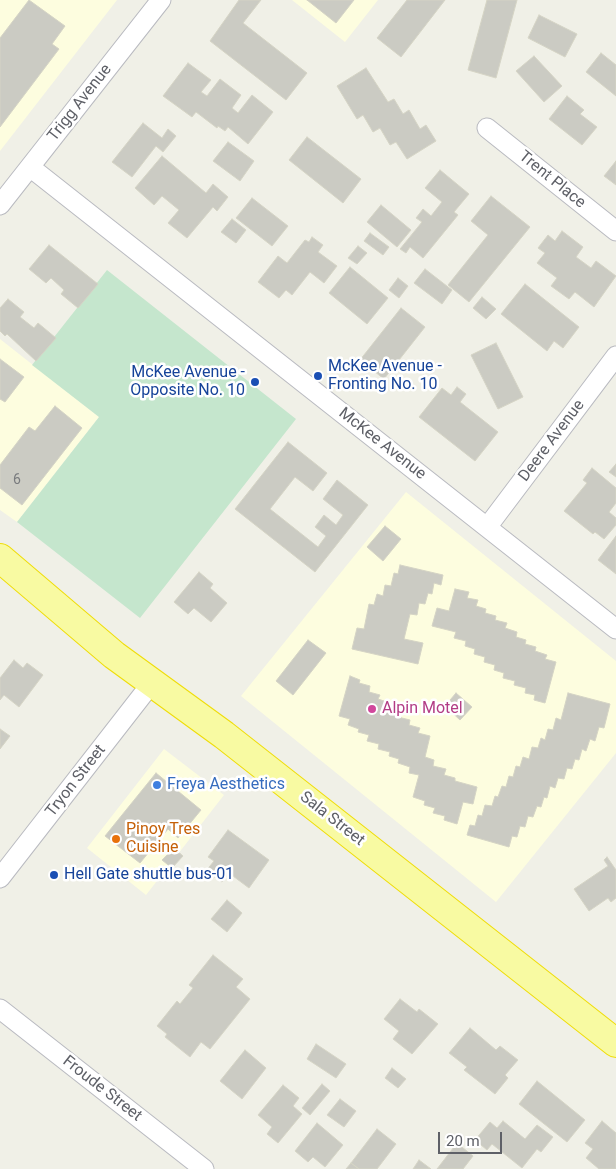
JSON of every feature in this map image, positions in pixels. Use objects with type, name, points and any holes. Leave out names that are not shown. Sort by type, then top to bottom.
[{"type":"highway","name":"Sala Street","points":[[0,558],[151,684],[224,735],[616,1043]]},
{"type":"street","name":"Trigg Avenue","points":[[0,206],[161,0]]},
{"type":"street","name":"Trent Place","points":[[487,128],[616,231]]},
{"type":"street","name":"McKee Avenue","points":[[30,168],[616,628]]},
{"type":"street","name":"Deere Avenue","points":[[488,526],[616,356]]},
{"type":"street","name":"Tryon Street","points":[[0,878],[151,684]]},
{"type":"street","name":"Froude Street","points":[[0,1009],[204,1169]]},
{"type":"shaded area","points":[[0,0],[117,0],[0,151]]},
{"type":"shaded area","points":[[292,0],[378,0],[345,42]]},
{"type":"shaded area","points":[[107,270],[296,419],[140,618],[17,522],[99,417],[32,365]]},
{"type":"shaded area","points":[[0,339],[99,417],[17,522],[0,510]]},
{"type":"shaded area","points":[[406,492],[616,661],[616,753],[496,902],[241,696]]},
{"type":"shaded area","points":[[164,749],[224,795],[146,895],[87,848]]},
{"type":"building","points":[[29,0],[65,26],[52,44],[59,49],[0,127],[0,38]]},
{"type":"building","points":[[239,0],[261,0],[243,23],[307,73],[286,100],[210,41]]},
{"type":"building","points":[[307,0],[354,0],[336,23]]},
{"type":"building","points":[[407,0],[445,0],[401,57],[377,38]]},
{"type":"building","points":[[487,0],[517,0],[496,78],[468,70]]},
{"type":"building","points":[[539,15],[577,34],[565,57],[528,38]]},
{"type":"building","points":[[601,53],[616,65],[616,96],[586,72]]},
{"type":"building","points":[[534,56],[562,86],[544,102],[516,71]]},
{"type":"building","points":[[188,63],[211,80],[201,92],[207,96],[220,79],[241,95],[232,108],[238,113],[252,95],[273,112],[248,144],[228,127],[225,131],[218,126],[217,128],[196,112],[192,117],[163,96]]},
{"type":"building","points":[[366,68],[388,102],[394,99],[403,114],[409,110],[420,129],[426,125],[436,141],[407,159],[396,142],[390,145],[380,128],[373,132],[363,115],[357,119],[337,86]]},
{"type":"building","points":[[567,96],[584,110],[580,114],[597,127],[582,145],[549,119]]},
{"type":"building","points":[[143,123],[162,138],[168,129],[176,136],[163,152],[156,146],[132,177],[112,162]]},
{"type":"building","points":[[307,137],[361,179],[343,203],[289,160]]},
{"type":"building","points":[[228,142],[254,161],[240,181],[213,161]]},
{"type":"building","points":[[162,156],[206,193],[213,184],[228,197],[217,211],[213,207],[187,238],[168,223],[179,210],[162,196],[154,205],[135,188]]},
{"type":"building","points":[[616,161],[616,185],[604,176]]},
{"type":"building","points":[[440,170],[469,194],[454,212],[458,215],[423,258],[410,247],[406,253],[400,249],[422,222],[416,218],[423,209],[431,216],[442,202],[425,188]]},
{"type":"building","points":[[491,196],[530,227],[469,302],[448,285],[488,235],[471,221]]},
{"type":"building","points":[[252,198],[288,226],[272,246],[236,218]]},
{"type":"building","points":[[381,205],[411,230],[397,247],[367,222]]},
{"type":"building","points":[[232,219],[246,230],[236,243],[221,232]]},
{"type":"building","points":[[562,231],[583,247],[576,257],[591,268],[596,261],[616,276],[594,307],[575,292],[569,299],[551,286],[557,278],[537,263],[545,253],[538,248],[548,235],[555,241]]},
{"type":"building","points":[[370,233],[389,247],[383,255],[364,241]]},
{"type":"building","points":[[312,237],[323,245],[318,252],[337,266],[324,283],[310,272],[292,295],[286,290],[279,298],[258,282],[278,256],[287,263],[305,240],[309,242]]},
{"type":"building","points":[[49,245],[98,284],[78,308],[61,294],[64,290],[51,278],[46,283],[29,269]]},
{"type":"building","points":[[358,246],[367,253],[357,264],[348,258]]},
{"type":"building","points":[[350,267],[388,298],[367,324],[329,293]]},
{"type":"building","points":[[425,269],[452,290],[442,304],[414,283]]},
{"type":"building","points":[[398,278],[408,286],[399,298],[389,290]]},
{"type":"building","points":[[525,284],[579,327],[563,348],[554,341],[547,351],[501,314]]},
{"type":"building","points":[[482,297],[496,309],[486,319],[473,308]]},
{"type":"building","points":[[8,299],[24,312],[20,317],[34,328],[38,323],[56,338],[36,361],[7,334],[5,336],[0,331],[0,308]]},
{"type":"building","points":[[401,308],[425,327],[384,379],[360,360]]},
{"type":"building","points":[[496,343],[523,397],[498,409],[471,355]]},
{"type":"building","points":[[0,359],[24,377],[5,402],[0,399]]},
{"type":"building","points":[[457,387],[466,394],[460,402],[498,432],[475,461],[419,417],[442,388],[451,395]]},
{"type":"building","points":[[55,406],[82,428],[22,505],[0,488],[0,465],[29,427],[35,431]]},
{"type":"building","points":[[288,442],[327,473],[313,491],[295,477],[270,509],[318,547],[326,536],[315,527],[324,515],[336,525],[343,515],[323,499],[337,480],[368,505],[315,572],[235,509]]},
{"type":"building","points":[[616,464],[616,477],[609,472]]},
{"type":"building","points":[[592,468],[616,488],[616,503],[609,512],[616,518],[616,525],[604,539],[595,532],[593,534],[564,511],[587,483],[583,480]]},
{"type":"building","points":[[385,526],[401,539],[383,561],[367,547]]},
{"type":"building","points":[[616,536],[616,574],[598,560]]},
{"type":"building","points":[[400,565],[443,575],[441,585],[434,583],[432,594],[428,593],[425,604],[419,603],[417,615],[410,614],[404,639],[423,643],[418,664],[352,649],[357,628],[364,629],[369,604],[374,605],[377,594],[383,596],[385,585],[391,586],[394,573],[398,574]]},
{"type":"building","points":[[199,572],[213,584],[210,588],[227,603],[211,622],[194,608],[188,614],[174,602]]},
{"type":"building","points":[[455,589],[469,592],[467,598],[478,600],[476,606],[486,609],[485,613],[496,616],[495,620],[507,623],[505,628],[517,632],[516,637],[526,640],[525,644],[536,647],[535,651],[547,655],[545,659],[556,662],[545,703],[534,700],[535,695],[525,693],[526,688],[514,685],[515,681],[503,678],[504,673],[494,670],[495,665],[484,662],[485,657],[474,654],[475,649],[465,646],[466,641],[454,638],[456,632],[432,626],[437,608],[449,611]]},
{"type":"building","points":[[308,640],[326,653],[293,695],[276,681]]},
{"type":"building","points":[[14,660],[23,668],[27,663],[43,675],[19,707],[4,695],[0,700],[0,678]]},
{"type":"building","points":[[350,676],[360,680],[359,683],[370,686],[369,692],[380,695],[378,699],[390,703],[389,708],[399,711],[398,717],[410,720],[409,725],[420,728],[418,733],[430,736],[425,757],[434,760],[433,766],[446,769],[444,775],[455,778],[455,781],[477,787],[473,804],[463,802],[457,824],[444,820],[445,816],[433,813],[435,808],[424,805],[425,801],[413,797],[419,775],[409,773],[410,767],[398,763],[399,759],[389,756],[390,752],[378,749],[379,744],[367,741],[369,735],[358,732],[359,729],[348,725],[350,719],[339,716]]},
{"type":"building","points":[[456,693],[472,707],[460,720],[445,706]]},
{"type":"building","points":[[568,693],[610,704],[604,728],[599,727],[595,741],[590,739],[586,751],[582,749],[579,760],[575,759],[572,769],[567,768],[564,779],[558,778],[555,788],[550,786],[547,798],[544,797],[541,807],[537,806],[533,817],[528,816],[525,827],[520,826],[517,837],[512,836],[509,847],[467,835],[470,825],[475,826],[478,815],[482,816],[485,805],[492,806],[495,796],[498,797],[502,786],[506,787],[509,776],[513,777],[516,766],[520,767],[523,757],[529,759],[532,747],[538,748],[541,738],[545,740],[548,729],[553,730],[556,718],[561,720]]},
{"type":"building","points":[[0,729],[10,736],[0,749]]},
{"type":"building","points":[[156,773],[201,810],[178,838],[168,829],[140,863],[105,836]]},
{"type":"building","points":[[228,830],[269,860],[249,888],[229,873],[222,882],[206,871],[214,861],[208,857]]},
{"type":"building","points":[[174,848],[183,856],[172,868],[162,860]]},
{"type":"building","points":[[607,857],[616,870],[616,898],[611,902],[608,898],[589,911],[574,889],[608,866],[604,860]]},
{"type":"building","points":[[227,900],[242,913],[227,932],[211,919]]},
{"type":"building","points":[[213,955],[243,979],[236,987],[250,999],[210,1049],[201,1042],[190,1057],[165,1037],[167,1034],[157,1026],[177,1001],[180,1004],[193,988],[189,985]]},
{"type":"building","points":[[400,999],[417,1012],[419,1009],[438,1024],[412,1054],[393,1039],[399,1031],[384,1019]]},
{"type":"building","points":[[470,1028],[496,1050],[500,1046],[518,1060],[505,1075],[508,1078],[495,1094],[464,1070],[467,1067],[449,1053]]},
{"type":"building","points":[[316,1044],[346,1064],[336,1078],[307,1059]]},
{"type":"building","points":[[245,1050],[266,1068],[242,1099],[220,1081]]},
{"type":"building","points":[[392,1068],[406,1079],[398,1088],[385,1078]]},
{"type":"building","points":[[537,1081],[585,1120],[567,1142],[519,1104]]},
{"type":"building","points":[[322,1084],[330,1091],[310,1115],[302,1108]]},
{"type":"building","points":[[283,1085],[299,1098],[293,1106],[302,1114],[278,1143],[267,1134],[272,1127],[258,1115]]},
{"type":"building","points":[[340,1099],[356,1111],[344,1127],[327,1115]]},
{"type":"building","points":[[503,1121],[525,1139],[537,1125],[553,1137],[541,1152],[537,1149],[522,1168],[492,1144],[487,1150],[475,1140],[490,1122],[497,1128]]},
{"type":"building","points":[[602,1121],[616,1133],[616,1169],[599,1169],[586,1158],[593,1149],[585,1143]]},
{"type":"building","points":[[317,1123],[343,1145],[325,1167],[313,1157],[308,1162],[295,1151]]},
{"type":"building","points":[[377,1129],[396,1144],[377,1169],[359,1169],[351,1163]]},
{"type":"building","points":[[457,1143],[473,1156],[463,1169],[437,1169]]},
{"type":"building","points":[[419,1160],[431,1169],[413,1169]]},
{"type":"building","points":[[351,1163],[359,1169],[346,1169]]},
{"type":"place","name":"McKee Avenue - Fronting No. 10","points":[[318,376]]},
{"type":"place","name":"McKee Avenue - Opposite No. 10","points":[[255,382]]},
{"type":"place","name":"Alpin Motel","points":[[372,709]]},
{"type":"place","name":"Freya Aesthetics","points":[[157,785]]},
{"type":"place","name":"Pinoy Tres Cuisine","points":[[116,839]]},
{"type":"place","name":"Hell Gate shuttle bus-01","points":[[54,875]]}]
